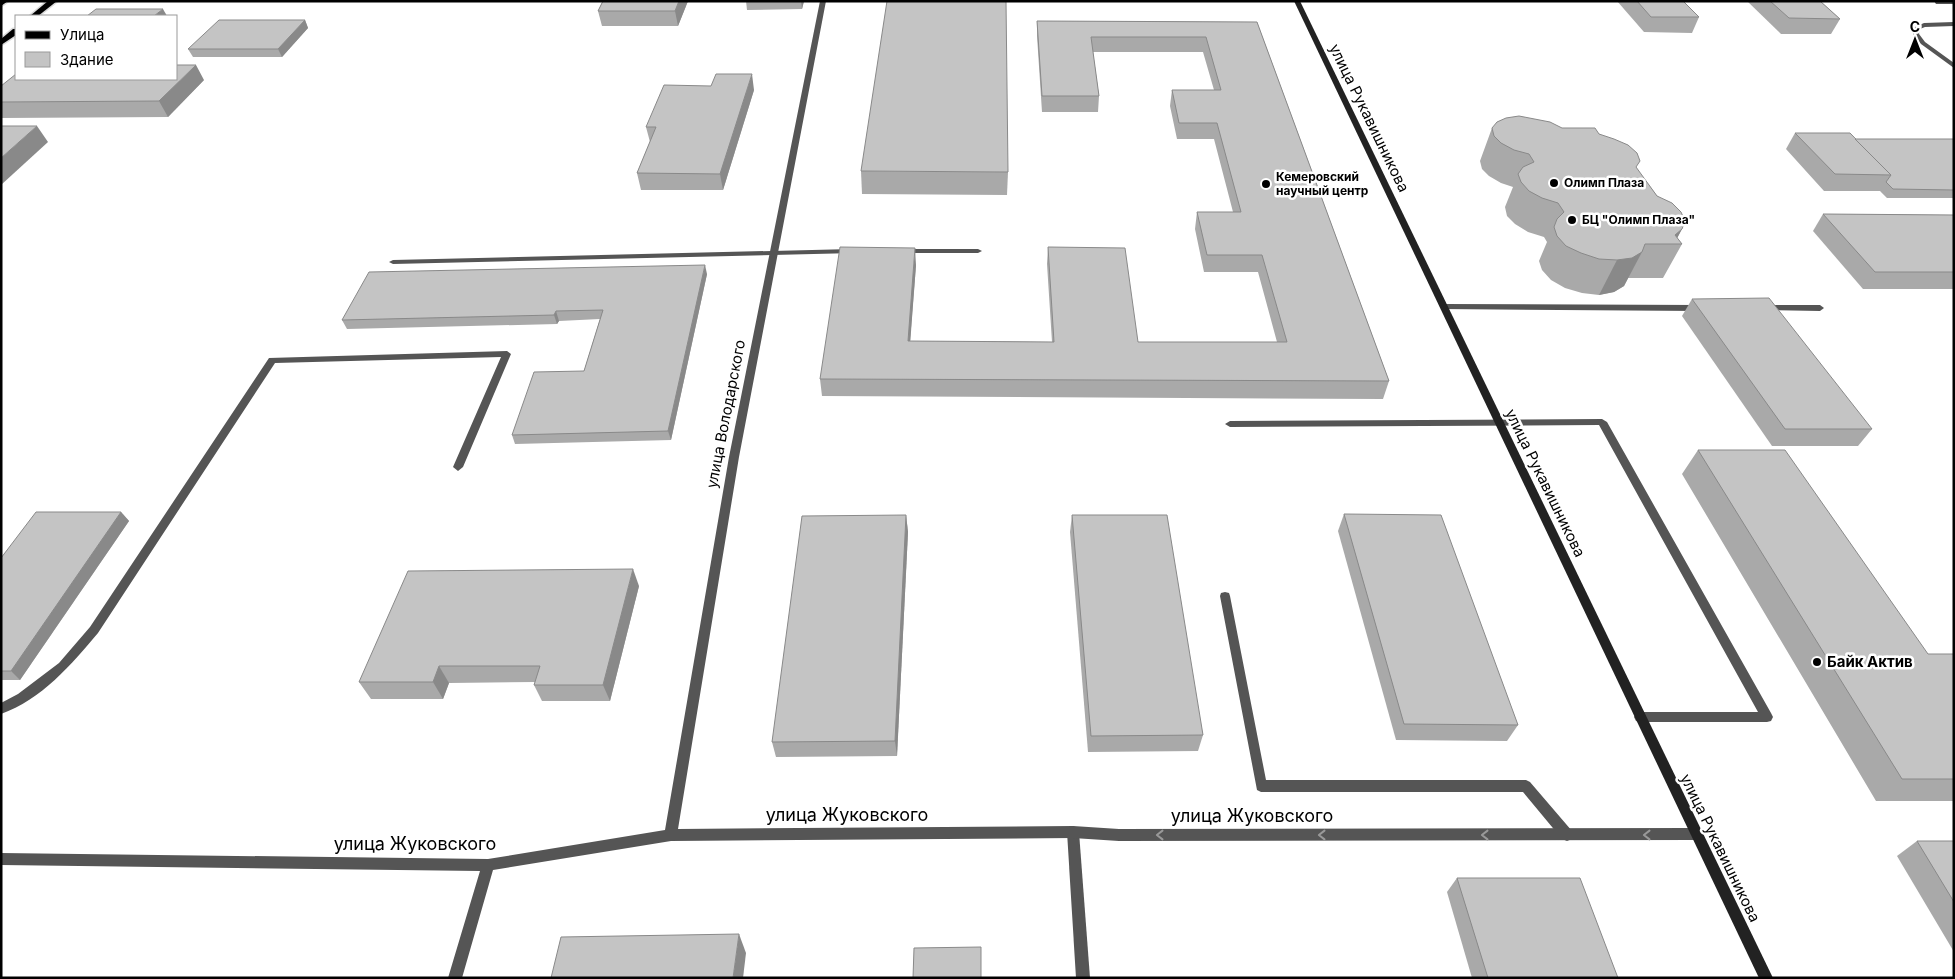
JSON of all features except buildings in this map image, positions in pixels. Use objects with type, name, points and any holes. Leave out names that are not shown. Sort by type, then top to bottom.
[{"type":"main road","points":[[1,4],[4,1]]},
{"type":"main road","points":[[35,15],[53,1]]},
{"type":"main road","points":[[1,43],[15,32]]},
{"type":"street","name":"улица Володарского","points":[[672,835],[734,457],[823,1]]},
{"type":"street","name":"улица Рукавишникова","points":[[1296,1],[1766,978]]},
{"type":"street","points":[[1936,2],[1954,2]]},
{"type":"street","points":[[1954,24],[1924,24],[1917,28],[1916,34],[1923,43],[1954,66]]},
{"type":"street","points":[[394,262],[861,251]]},
{"type":"street","points":[[890,251],[978,251]]},
{"type":"street","points":[[1444,307],[1711,308]]},
{"type":"street","points":[[1750,308],[1820,308]]},
{"type":"street","points":[[1,709],[22,698],[63,666],[94,630],[272,360],[507,354],[458,467]]},
{"type":"street","points":[[1230,424],[1602,422],[1767,717],[1640,717]]},
{"type":"street","points":[[1225,596],[1261,786],[1526,786],[1567,835]]},
{"type":"street","points":[[1073,832],[1083,978]]},
{"type":"street","name":"улица Жуковского","points":[[1,859],[488,865],[672,835],[1073,832],[1119,835],[1696,834]]},
{"type":"street","points":[[455,978],[488,865]]},
{"type":"place","name":"Олимп Плаза","points":[[1554,183]]},
{"type":"place","name":"Кемеровский научный центр","points":[[1266,184]]},
{"type":"place","name":"БЦ \"Олимп Плаза\"","points":[[1572,220]]},
{"type":"place","name":"Байк Актив","points":[[1817,662]]}]
